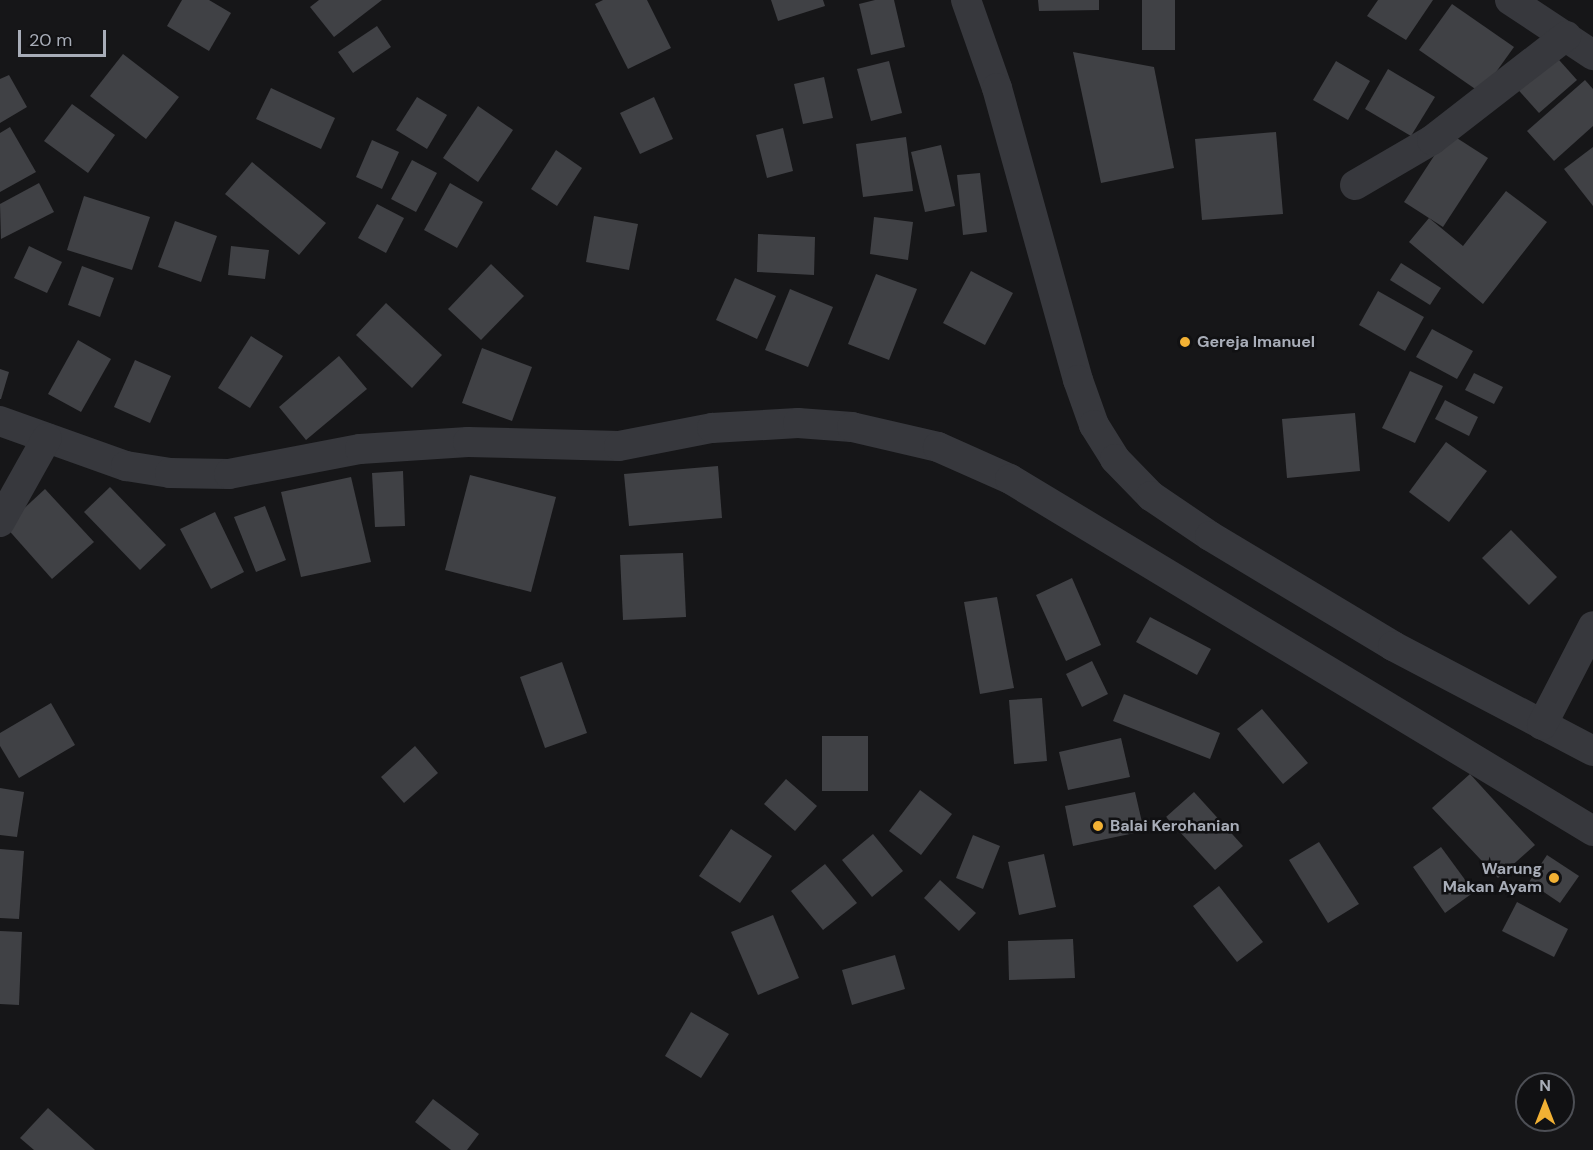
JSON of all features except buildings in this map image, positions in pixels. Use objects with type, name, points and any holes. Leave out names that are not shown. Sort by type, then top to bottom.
[{"type":"street","points":[[966,0],[997,88],[1078,380],[1094,425],[1115,459],[1151,496],[1210,536],[1393,646],[1593,751]]},
{"type":"street","points":[[1510,0],[1593,55]]},
{"type":"street","points":[[1354,185],[1432,140],[1566,36]]},
{"type":"street","points":[[0,421],[126,466],[170,473],[229,474],[360,449],[468,442],[619,446],[712,428],[798,423],[852,427],[938,447],[1010,479],[1593,831]]},
{"type":"street","points":[[0,522],[47,438]]},
{"type":"street","points":[[1542,725],[1593,626]]},
{"type":"place","name":"Gereja Imanuel","points":[[1185,342]]},
{"type":"place","name":"Balai Kerohanian","points":[[1098,826]]},
{"type":"place","name":"Warung Makan Ayam","points":[[1554,878]]}]
